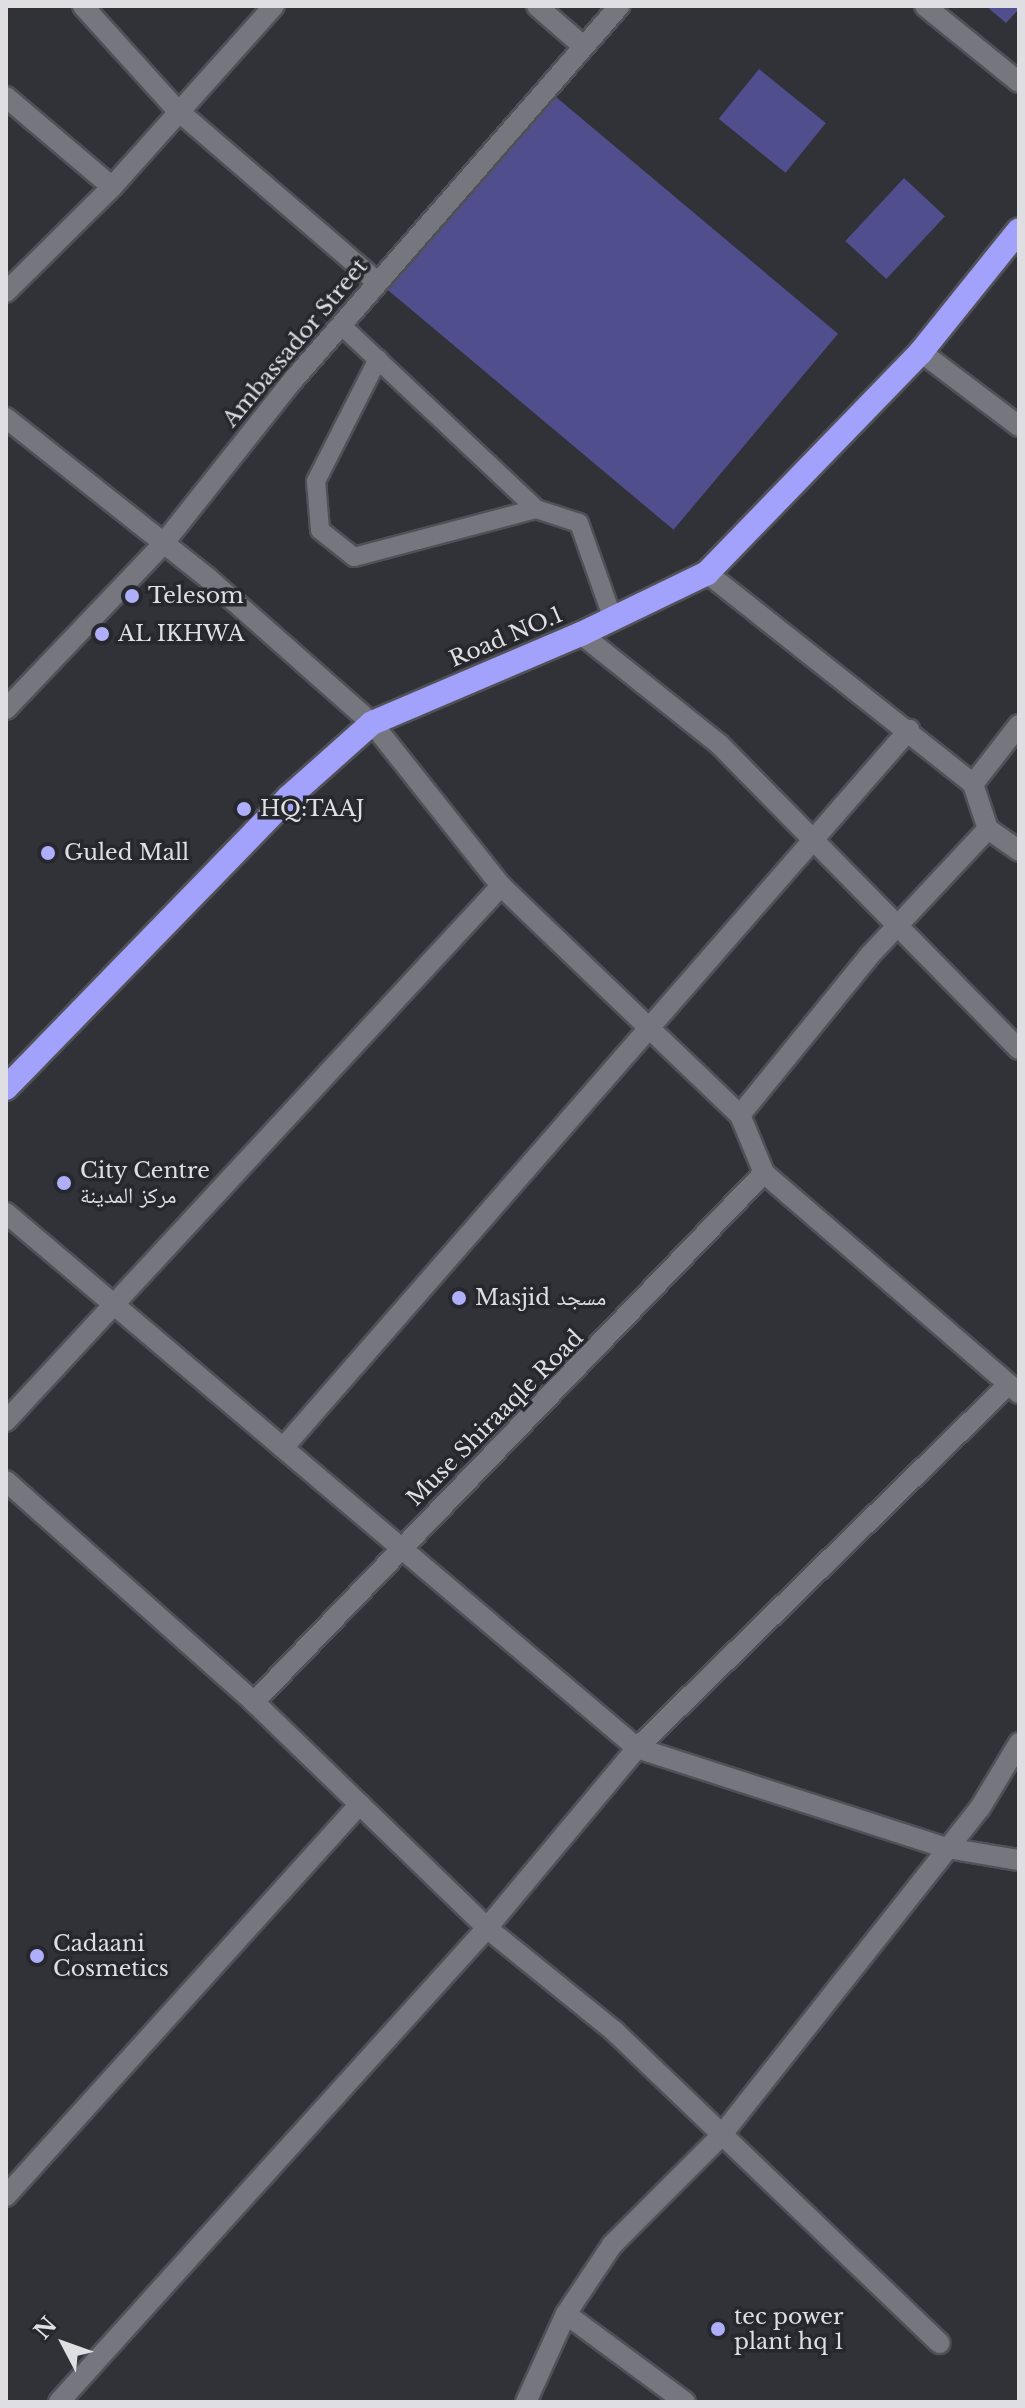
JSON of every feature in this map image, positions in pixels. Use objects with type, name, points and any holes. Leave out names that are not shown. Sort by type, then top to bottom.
[{"type":"highway","name":"Road NO.1","points":[[6,1088],[289,797],[372,723],[581,634],[707,573],[921,352],[1019,230]]},
{"type":"street","points":[[83,6],[176,109],[377,282]]},
{"type":"street","points":[[6,292],[112,187],[176,109],[274,6]]},
{"type":"street","points":[[537,6],[583,46]]},
{"type":"street","name":"Ambassador Street","points":[[6,709],[163,544],[377,282],[619,6]]},
{"type":"street","points":[[925,6],[1019,82]]},
{"type":"street","points":[[6,97],[112,187]]},
{"type":"street","points":[[921,352],[1019,426]]},
{"type":"street","points":[[6,418],[163,544],[372,723],[501,886],[646,1030],[740,1115],[764,1173],[1013,1389],[637,1748],[487,1928],[59,2402]]},
{"type":"street","points":[[707,573],[909,730],[973,784],[988,829],[1019,851]]},
{"type":"street","points":[[581,634],[719,744],[1019,1049]]},
{"type":"street","points":[[973,784],[1019,725]]},
{"type":"street","points":[[283,1448],[812,837],[909,730]]},
{"type":"street","points":[[740,1115],[870,955],[899,928],[988,829]]},
{"type":"street","points":[[6,1421],[109,1304],[501,886]]},
{"type":"street","name":"Muse Shiraaqle Road","points":[[254,1702],[764,1173]]},
{"type":"street","points":[[6,1213],[398,1550],[637,1748],[947,1848],[1019,1860]]},
{"type":"street","points":[[6,1481],[254,1702],[487,1928],[614,2031],[720,2137],[939,2343]]},
{"type":"street","points":[[526,2402],[566,2314],[612,2245],[720,2137],[980,1808],[1019,1743]]},
{"type":"street","points":[[6,2196],[360,1804]]},
{"type":"street","points":[[566,2314],[685,2402]]},
{"type":"lane","points":[[341,325],[536,509],[579,523],[613,619]]},
{"type":"lane","points":[[378,359],[316,481],[320,530],[354,557],[536,509]]},
{"type":"building","points":[[986,6],[1019,6],[1019,9],[1006,23]]},
{"type":"building","points":[[759,69],[826,123],[786,173],[719,119]]},
{"type":"building","points":[[550,92],[838,334],[673,530],[385,288]]},
{"type":"building","points":[[904,178],[945,216],[886,279],[845,241]]},
{"type":"place","name":"Telesom","points":[[132,596]]},
{"type":"place","name":"AL IKHWA","points":[[102,634]]},
{"type":"place","name":"HQ:TAAJ","points":[[244,809]]},
{"type":"place","name":"Guled Mall","points":[[48,853]]},
{"type":"place","name":"City Centre مركز المدينة","points":[[64,1183]]},
{"type":"place","name":"Masjid مسجد","points":[[459,1298]]},
{"type":"place","name":"Cadaani Cosmetics","points":[[37,1956]]},
{"type":"place","name":"tec power plant hq 1","points":[[718,2329]]}]
